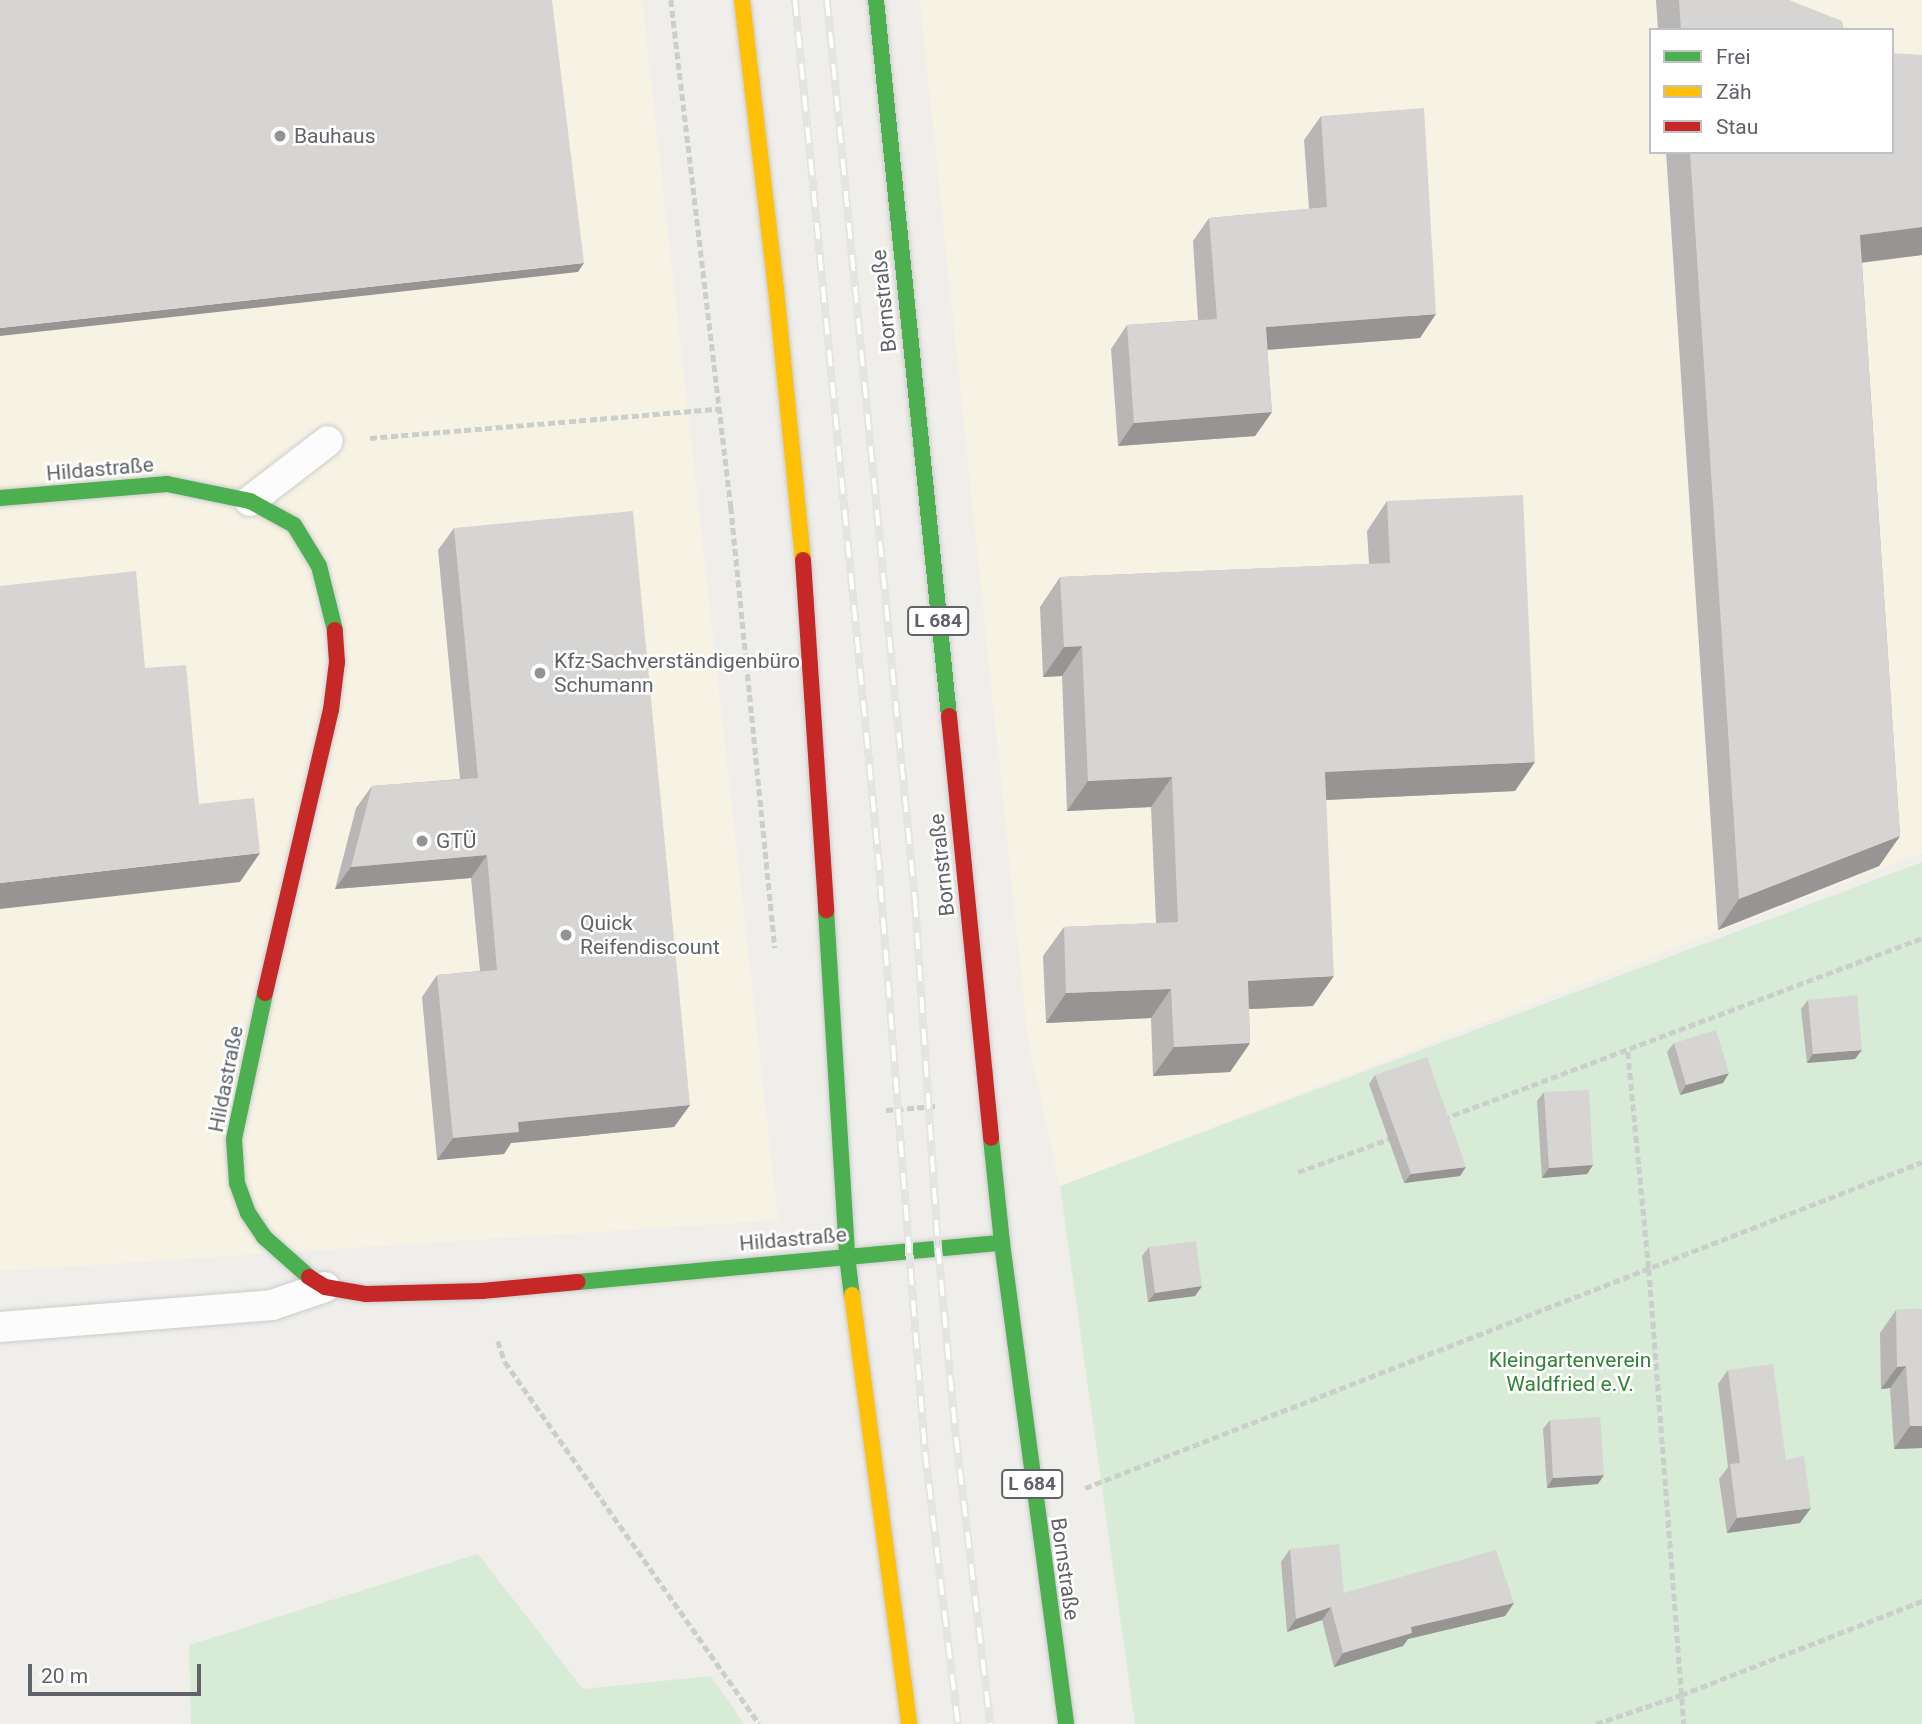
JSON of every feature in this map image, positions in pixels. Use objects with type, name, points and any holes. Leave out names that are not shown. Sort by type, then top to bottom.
[{"type":"main road","points":[[742,0],[776,289],[808,609],[846,1256],[909,1724]]},
{"type":"main road","name":"Bornstraße","points":[[876,0],[1002,1243],[1035,1508],[1066,1724]]},
{"type":"main road","name":"Hildastraße","points":[[0,498],[167,484],[250,501],[294,525],[319,566],[335,620],[337,663],[331,710],[234,1139],[237,1183],[248,1213],[264,1237],[298,1270],[325,1287],[366,1294],[482,1291],[1002,1243]]},
{"type":"lane","points":[[250,501],[328,441]]},
{"type":"lane","points":[[0,1327],[214,1307],[272,1305],[325,1287]]},
{"type":"path","points":[[671,0],[718,409],[775,957]]},
{"type":"path","points":[[328,441],[718,409]]},
{"type":"path","points":[[1437,1121],[1628,1052],[1922,938]]},
{"type":"path","points":[[1628,1052],[1649,1269],[1684,1724]]},
{"type":"path","points":[[1298,1172],[1399,1135]]},
{"type":"path","points":[[1035,1508],[1922,1163]]},
{"type":"path","points":[[482,1291],[505,1362],[759,1724]]},
{"type":"path","points":[[1596,1724],[1681,1695],[1922,1601]]},
{"type":"shaded area","points":[[0,0],[642,0],[778,1220],[0,1271]]},
{"type":"shaded area","points":[[920,0],[1922,0],[1922,853],[1060,1186],[1028,1040]]},
{"type":"green space","name":"Kleingartenverein Waldfried e.V.","points":[[1922,862],[1922,1724],[1135,1724],[1060,1186]]},
{"type":"green space","points":[[478,1554],[583,1689],[711,1676],[744,1724],[191,1724],[189,1645]]},
{"type":"building","name":"Bauhaus","points":[[0,0],[552,0],[584,263],[0,328]]},
{"type":"building","points":[[1679,0],[1789,0],[1842,21],[1844,28],[1681,28]]},
{"type":"building","points":[[1894,53],[1922,55],[1922,227],[1860,235],[1900,836],[1739,899],[1690,154],[1894,154]]},
{"type":"building","points":[[1424,108],[1436,314],[1266,327],[1272,412],[1134,423],[1127,325],[1217,319],[1209,218],[1327,207],[1321,116]]},
{"type":"building","points":[[1523,495],[1535,762],[1325,772],[1334,976],[1248,981],[1250,1043],[1174,1047],[1171,989],[1066,993],[1064,927],[1178,922],[1172,777],[1088,781],[1082,646],[1064,647],[1060,577],[1390,563],[1387,501]]},
{"type":"building","points":[[633,511],[690,1105],[518,1122],[519,1132],[453,1138],[437,975],[497,970],[487,855],[351,867],[372,786],[478,778],[454,528]]},
{"type":"building","points":[[136,571],[145,668],[186,665],[199,804],[254,798],[260,853],[0,883],[0,586]]},
{"type":"building","points":[[1857,995],[1862,1050],[1813,1054],[1808,1000]]},
{"type":"building","points":[[1716,1030],[1729,1073],[1686,1085],[1674,1043]]},
{"type":"building","points":[[1427,1057],[1466,1167],[1411,1174],[1375,1075]]},
{"type":"building","points":[[1589,1090],[1593,1165],[1549,1168],[1544,1092]]},
{"type":"building","points":[[1196,1241],[1202,1286],[1155,1293],[1149,1247]]},
{"type":"building","points":[[1922,1309],[1922,1426],[1910,1426],[1906,1366],[1897,1367],[1896,1310]]},
{"type":"building","points":[[1773,1364],[1786,1460],[1804,1456],[1811,1508],[1737,1518],[1730,1464],[1740,1463],[1728,1370]]},
{"type":"building","points":[[1600,1417],[1604,1475],[1553,1478],[1550,1420]]},
{"type":"building","points":[[1339,1544],[1344,1593],[1496,1550],[1514,1603],[1411,1627],[1412,1633],[1343,1653],[1331,1607],[1296,1619],[1290,1549]]},
{"type":"railway","points":[[795,0],[878,854],[925,1452],[958,1724]]},
{"type":"railway","points":[[827,0],[915,901],[938,1248],[956,1437],[990,1724]]},
{"type":"traffic: fast","points":[[876,0],[949,716]]},
{"type":"traffic: fast","points":[[0,498],[167,484],[250,501],[294,525],[319,566],[335,630]]},
{"type":"traffic: fast","points":[[826,910],[847,1256],[852,1295]]},
{"type":"traffic: fast","points":[[265,993],[234,1139],[237,1183],[248,1213],[264,1237],[309,1277]]},
{"type":"traffic: fast","points":[[991,1138],[1002,1243],[1066,1724]]},
{"type":"traffic: fast","points":[[578,1282],[1002,1243]]},
{"type":"traffic: slow","points":[[742,0],[776,289],[803,560]]},
{"type":"traffic: slow","points":[[852,1295],[909,1724]]},
{"type":"traffic: jam","points":[[803,560],[826,910]]},
{"type":"traffic: jam","points":[[265,993],[331,710],[337,662],[335,630]]},
{"type":"traffic: jam","points":[[949,716],[991,1138]]},
{"type":"traffic: jam","points":[[309,1277],[325,1287],[366,1294],[482,1291],[578,1282]]},
{"type":"place","name":"Bauhaus","points":[[280,136]]},
{"type":"place","name":"Kfz-Sachverständigenbüro Schumann","points":[[540,673]]},
{"type":"place","name":"GTÜ","points":[[422,841]]},
{"type":"place","name":"Quick Reifendiscount","points":[[566,935]]}]
